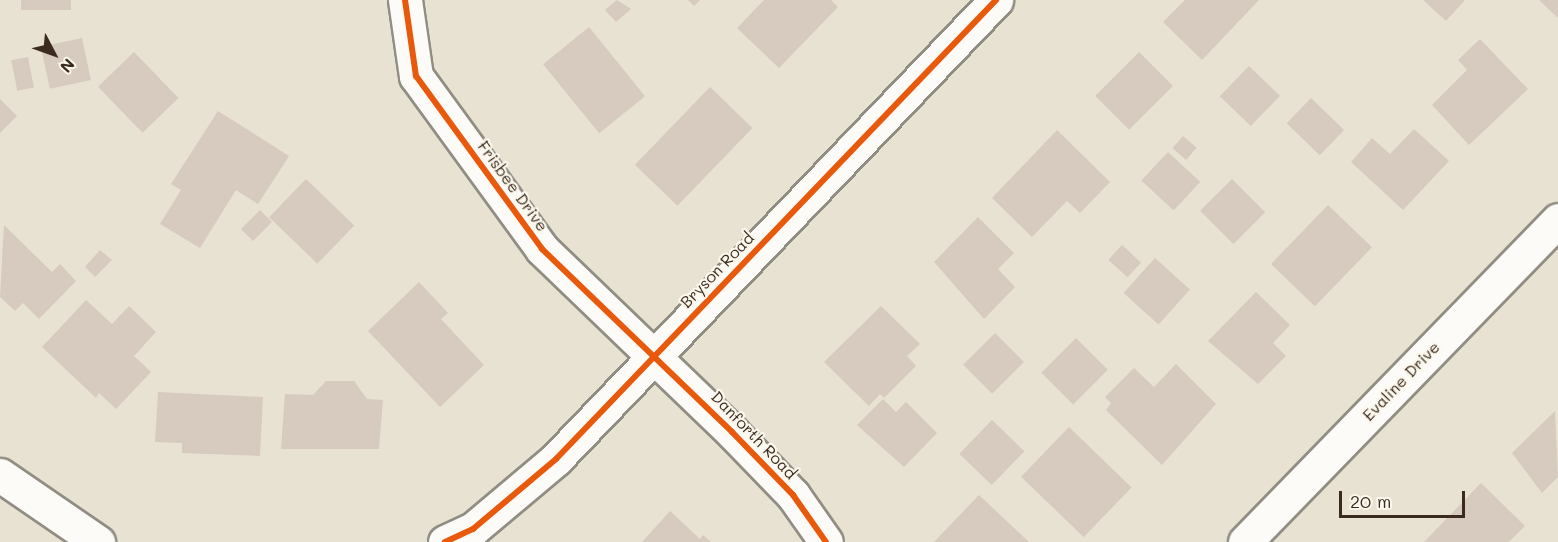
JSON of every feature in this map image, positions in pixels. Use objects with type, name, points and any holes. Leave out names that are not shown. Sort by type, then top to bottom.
[{"type":"street","name":"Frisbee Drive","points":[[405,0],[416,76],[542,249],[653,356]]},
{"type":"street","name":"Bryson Road","points":[[445,542],[473,529],[556,459],[996,0]]},
{"type":"street","name":"Evaline Drive","points":[[1245,542],[1558,220]]},
{"type":"street","name":"Danforth Road","points":[[653,356],[793,495],[826,542]]},
{"type":"street","points":[[0,475],[98,542]]},
{"type":"building","points":[[21,0],[71,0],[71,10],[21,10]]},
{"type":"building","points":[[617,0],[631,9],[616,22],[605,10]]},
{"type":"building","points":[[688,0],[700,0],[694,6]]},
{"type":"building","points":[[764,0],[831,0],[838,7],[779,68],[737,28]]},
{"type":"building","points":[[1185,0],[1259,0],[1202,60],[1163,22]]},
{"type":"building","points":[[1423,0],[1465,0],[1446,21]]},
{"type":"building","points":[[1539,0],[1558,0],[1558,18]]},
{"type":"building","points":[[589,27],[645,96],[599,133],[543,64]]},
{"type":"building","points":[[82,38],[91,80],[50,89],[41,47]]},
{"type":"building","points":[[1480,39],[1528,89],[1469,145],[1432,105],[1467,70],[1458,60]]},
{"type":"building","points":[[134,52],[178,98],[142,133],[98,87]]},
{"type":"building","points":[[1139,52],[1173,86],[1129,130],[1095,96]]},
{"type":"building","points":[[28,57],[34,87],[17,91],[11,60]]},
{"type":"building","points":[[1249,66],[1280,96],[1251,126],[1220,96]]},
{"type":"building","points":[[710,87],[752,128],[677,206],[635,165]]},
{"type":"building","points":[[1311,98],[1344,130],[1320,155],[1287,123]]},
{"type":"building","points":[[0,99],[17,116],[0,133]]},
{"type":"building","points":[[218,111],[289,156],[258,204],[236,190],[200,248],[160,224],[181,190],[171,184]]},
{"type":"building","points":[[1414,129],[1449,161],[1403,210],[1351,162],[1372,138],[1390,154]]},
{"type":"building","points":[[1057,130],[1110,182],[1080,213],[1067,201],[1032,237],[992,198]]},
{"type":"building","points":[[1183,136],[1197,148],[1186,160],[1173,148]]},
{"type":"building","points":[[1168,152],[1200,182],[1174,211],[1141,181]]},
{"type":"building","points":[[306,179],[354,226],[317,264],[269,217]]},
{"type":"building","points":[[1232,179],[1265,212],[1233,244],[1200,211]]},
{"type":"building","points":[[1328,205],[1372,247],[1315,306],[1271,264]]},
{"type":"building","points":[[260,210],[272,222],[253,241],[241,229]]},
{"type":"building","points":[[978,217],[1014,253],[998,269],[1015,287],[984,319],[934,262]]},
{"type":"building","points":[[4,225],[52,272],[60,264],[76,281],[39,319],[23,303],[15,311],[0,297]]},
{"type":"building","points":[[1122,245],[1141,263],[1127,277],[1108,260]]},
{"type":"building","points":[[100,250],[112,260],[95,277],[85,267]]},
{"type":"building","points":[[1155,258],[1190,289],[1158,324],[1124,293]]},
{"type":"building","points":[[419,282],[448,313],[441,319],[484,365],[440,407],[368,331]]},
{"type":"building","points":[[1256,292],[1290,325],[1273,343],[1286,356],[1258,384],[1208,341]]},
{"type":"building","points":[[86,300],[112,324],[129,306],[156,332],[134,356],[151,372],[116,409],[99,393],[96,398],[42,347]]},
{"type":"building","points":[[881,306],[920,344],[907,356],[916,366],[884,398],[880,394],[869,406],[824,362]]},
{"type":"building","points":[[995,333],[1024,362],[992,394],[963,365]]},
{"type":"building","points":[[1076,338],[1108,370],[1073,404],[1041,373]]},
{"type":"building","points":[[1176,364],[1216,404],[1162,465],[1106,410],[1111,403],[1105,397],[1134,368],[1154,387]]},
{"type":"building","points":[[326,381],[354,381],[367,399],[383,400],[379,449],[281,449],[285,394],[313,395]]},
{"type":"building","points":[[158,392],[263,397],[260,456],[182,453],[182,443],[155,442]]},
{"type":"building","points":[[883,399],[896,412],[906,402],[937,433],[904,467],[857,425]]},
{"type":"building","points":[[1555,411],[1558,477],[1542,493],[1512,453]]},
{"type":"building","points":[[992,420],[1024,451],[992,485],[959,454]]},
{"type":"building","points":[[1069,427],[1132,487],[1084,537],[1021,477]]},
{"type":"building","points":[[1481,483],[1525,526],[1509,542],[1424,542]]},
{"type":"building","points":[[979,495],[1029,542],[934,542]]},
{"type":"building","points":[[670,511],[700,539],[703,535],[711,542],[642,542]]},
{"type":"cycle path","points":[[405,0],[416,76],[542,249],[732,432],[793,495],[826,542]]},
{"type":"cycle path","points":[[445,542],[473,529],[556,459],[996,0]]}]
